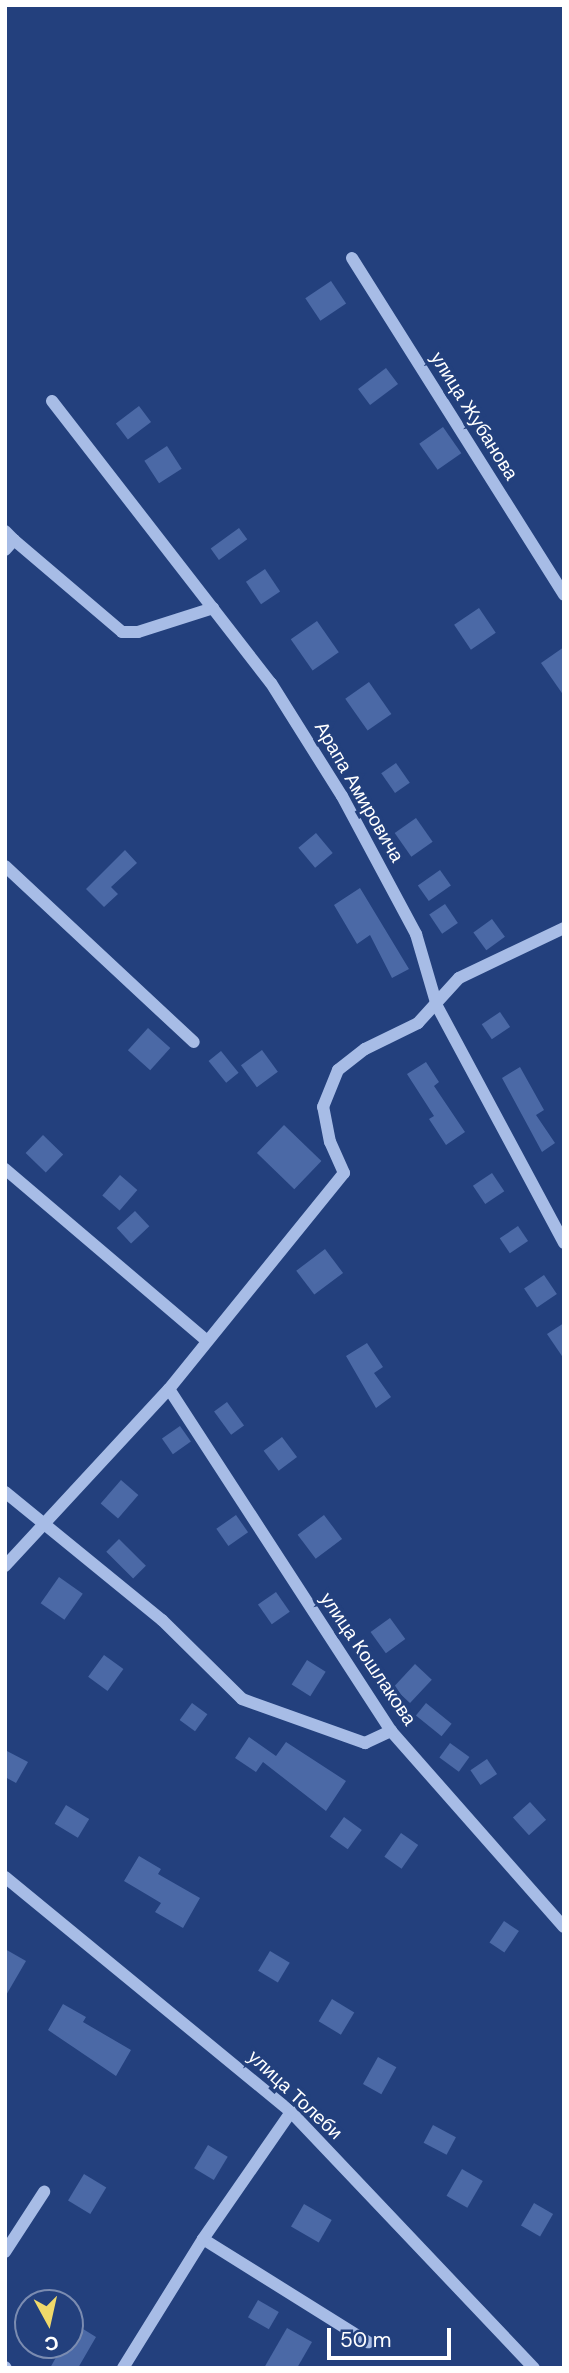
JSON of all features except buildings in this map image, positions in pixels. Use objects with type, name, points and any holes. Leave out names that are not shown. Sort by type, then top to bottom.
[{"type":"street","name":"улица Жубанова","points":[[352,258],[564,595]]},
{"type":"street","name":"Арапа Амировича","points":[[52,401],[271,683],[342,796],[416,934],[437,1006],[564,1243]]},
{"type":"street","points":[[5,551],[10,535],[122,632],[138,632],[213,608]]},
{"type":"street","points":[[5,866],[194,1042]]},
{"type":"street","points":[[5,1566],[169,1390],[206,1340],[344,1173],[330,1142],[323,1107],[338,1070],[365,1049],[418,1023],[437,1006],[459,978],[564,928]]},
{"type":"street","points":[[5,1168],[206,1340]]},
{"type":"street","name":"улица Кошлакова","points":[[169,1390],[391,1731],[564,1927]]},
{"type":"street","points":[[5,1492],[162,1620],[242,1699],[365,1743],[391,1731]]},
{"type":"street","name":"улица Толеби","points":[[5,1877],[291,2112],[534,2368]]},
{"type":"street","points":[[123,2368],[203,2239],[291,2112]]},
{"type":"street","points":[[5,2252],[44,2192]]},
{"type":"street","points":[[203,2239],[368,2342]]}]
